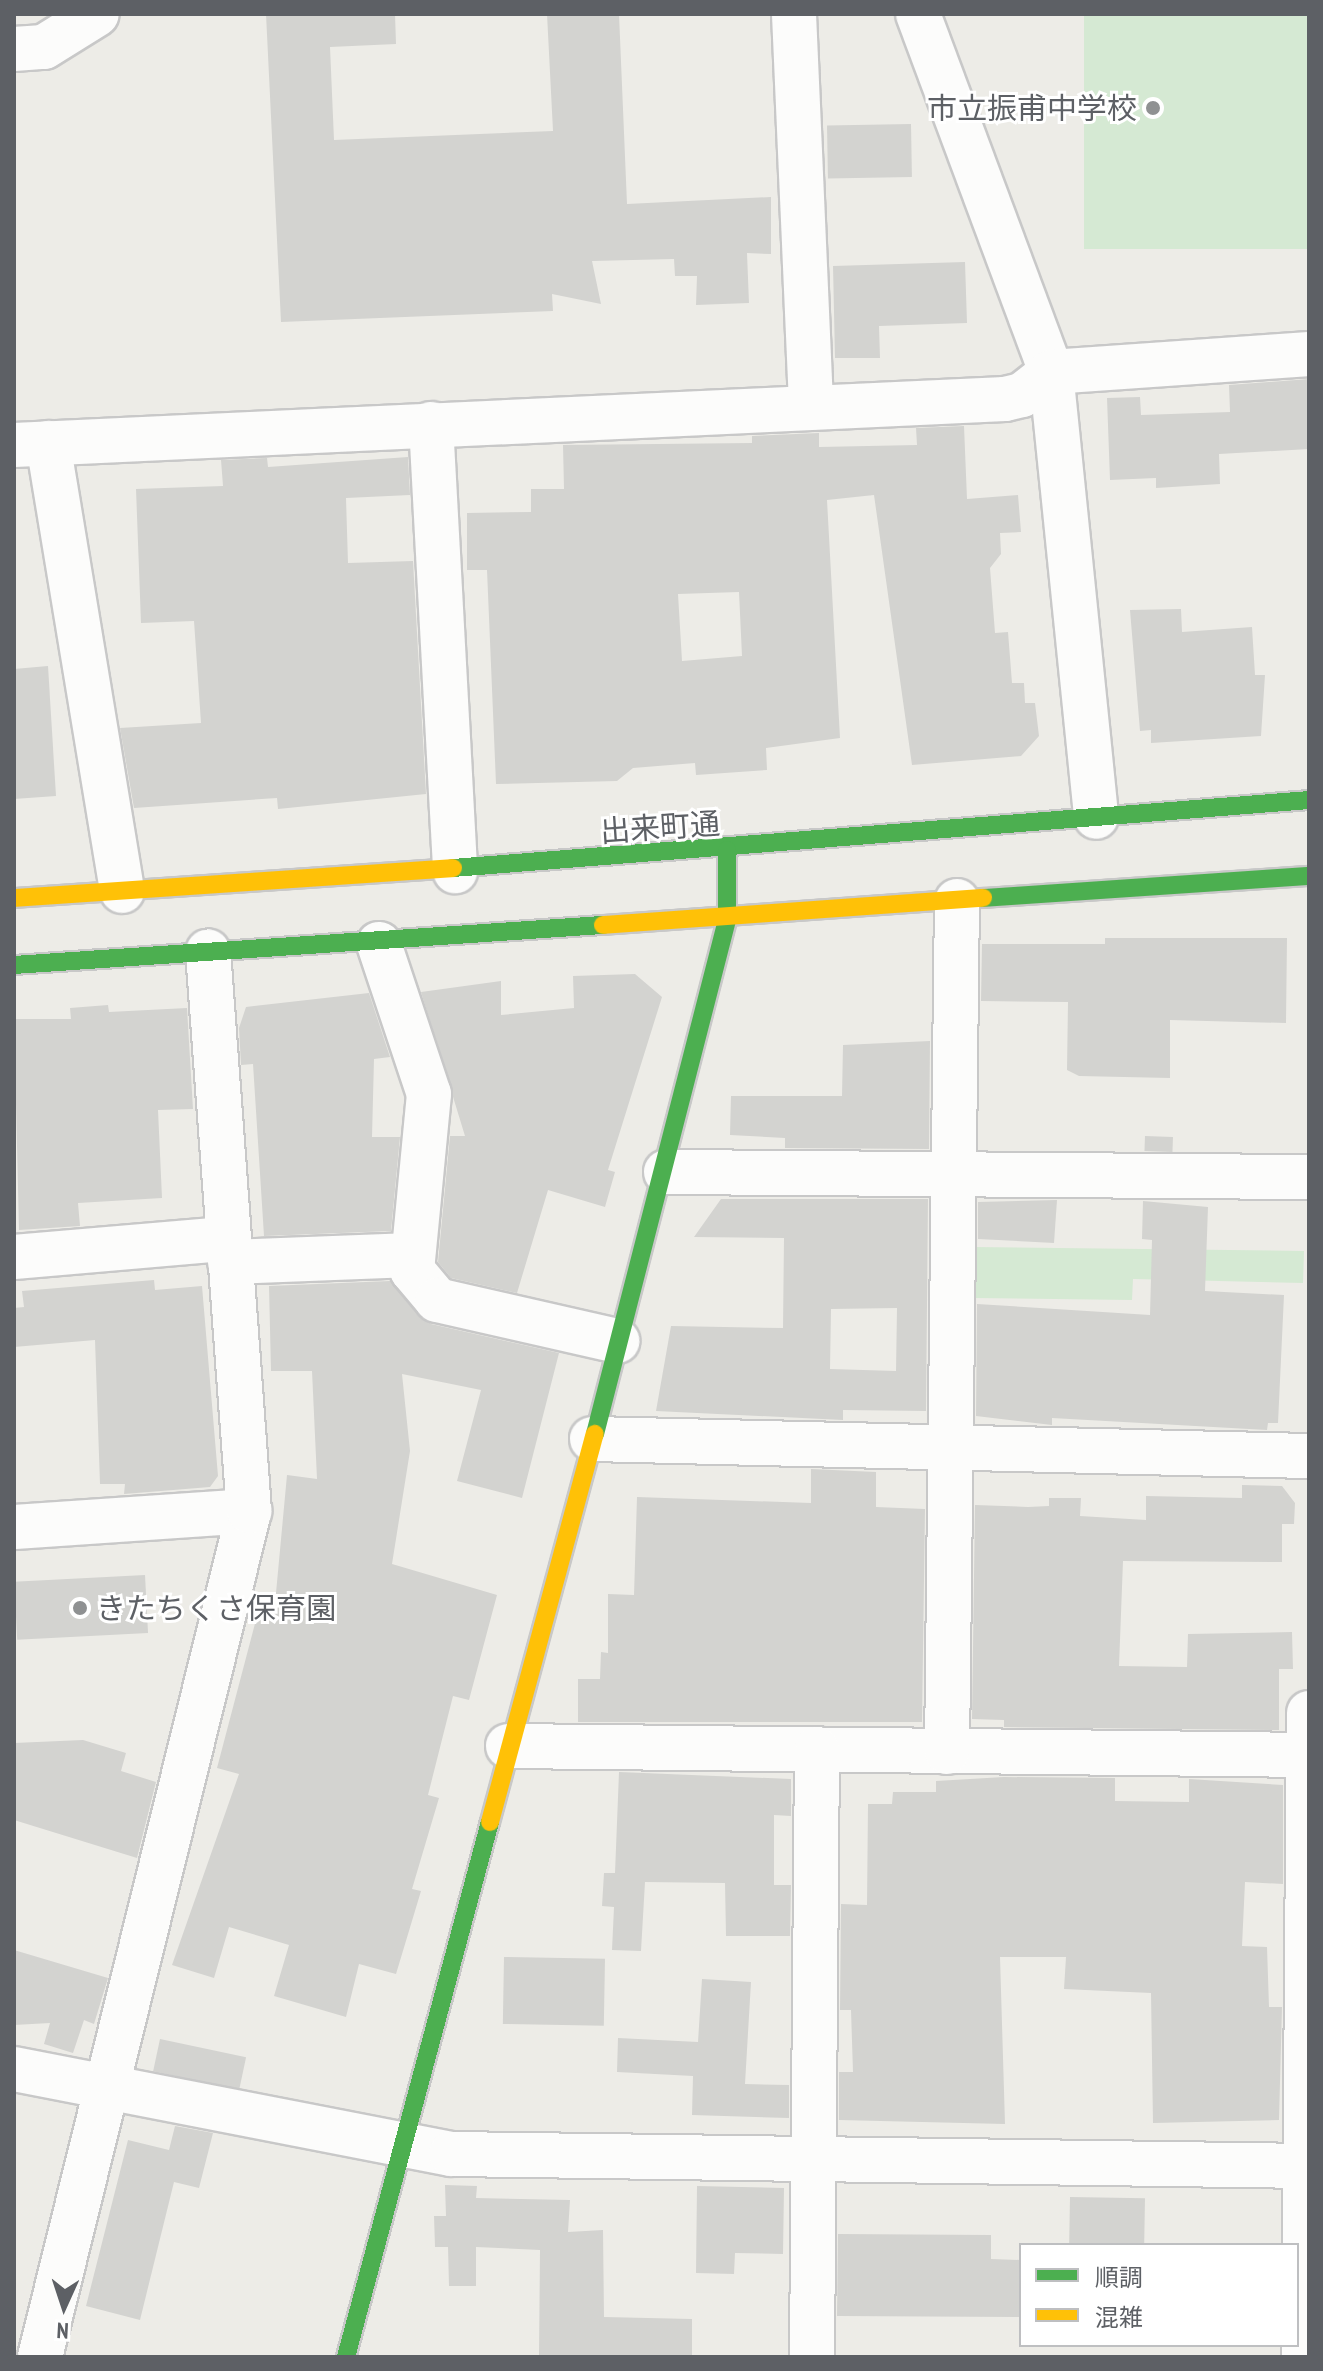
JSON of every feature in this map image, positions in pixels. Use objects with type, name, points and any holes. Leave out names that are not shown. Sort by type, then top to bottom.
[{"type":"main road","name":"出来町通","points":[[14,898],[455,871],[1309,800]]},
{"type":"main road","points":[[346,2357],[617,1341],[666,1172],[727,920],[727,850]]},
{"type":"main road","points":[[14,965],[379,944],[1309,876]]},
{"type":"street","points":[[14,49],[44,47],[97,14]]},
{"type":"street","points":[[794,14],[811,408]]},
{"type":"street","points":[[918,14],[1051,372],[1096,817]]},
{"type":"street","points":[[122,891],[31,444],[1005,399],[1022,395],[1051,372],[1309,354]]},
{"type":"street","points":[[431,424],[455,871]]},
{"type":"street","points":[[947,1752],[957,901]]},
{"type":"street","points":[[379,944],[429,1094],[412,1270],[437,1300],[617,1341]]},
{"type":"street","points":[[40,2357],[249,1511],[208,952]]},
{"type":"street","points":[[666,1172],[955,1171],[1309,1177]]},
{"type":"street","points":[[14,1257],[228,1250],[412,1255]]},
{"type":"street","points":[[592,1439],[1309,1456]]},
{"type":"street","points":[[14,1527],[249,1511]]},
{"type":"street","points":[[1304,2357],[1309,2166],[1309,1713]]},
{"type":"street","points":[[508,1746],[1309,1755]]},
{"type":"street","points":[[812,2357],[817,1749]]},
{"type":"street","points":[[14,2069],[451,2154],[1309,2166]]},
{"type":"green space","points":[[1084,14],[1309,14],[1309,249],[1084,249]]},
{"type":"green space","points":[[973,1247],[1304,1251],[1303,1283],[1133,1279],[1132,1300],[973,1298]]},
{"type":"building","points":[[266,14],[395,14],[396,44],[330,47],[334,140],[553,131],[547,14],[619,14],[627,204],[771,197],[771,254],[747,253],[749,303],[696,305],[697,276],[675,276],[674,259],[592,261],[601,304],[552,294],[553,311],[281,322]]},
{"type":"building","points":[[911,124],[912,177],[828,178],[827,125]]},
{"type":"building","points":[[965,262],[967,323],[879,326],[880,358],[835,358],[833,266]]},
{"type":"building","points":[[1309,379],[1309,449],[1219,454],[1220,484],[1156,488],[1156,478],[1110,480],[1107,398],[1140,397],[1141,415],[1230,412],[1229,385]]},
{"type":"building","points":[[964,426],[967,499],[1018,495],[1021,532],[1000,533],[1001,554],[990,568],[995,633],[1008,632],[1012,683],[1024,683],[1025,703],[1035,703],[1039,736],[1021,756],[912,765],[874,495],[827,500],[840,738],[766,748],[767,770],[696,775],[695,763],[633,768],[617,781],[496,784],[487,570],[467,570],[467,513],[531,512],[531,489],[564,489],[563,445],[752,443],[752,436],[819,433],[819,447],[917,445],[916,428]],"holes":[[[739,592],[742,656],[682,661],[678,594]]]},
{"type":"building","points":[[408,457],[410,495],[346,498],[348,563],[413,561],[426,794],[278,809],[277,798],[134,808],[120,728],[201,723],[194,621],[141,623],[136,489],[223,486],[221,460],[267,458],[268,467]]},
{"type":"building","points":[[1181,609],[1182,632],[1252,627],[1255,675],[1265,675],[1261,736],[1151,743],[1151,730],[1140,731],[1130,610]]},
{"type":"building","points":[[48,666],[56,796],[14,799],[14,669]]},
{"type":"building","points":[[1105,938],[1287,938],[1286,1023],[1170,1020],[1170,1078],[1079,1076],[1067,1070],[1068,1002],[981,1001],[982,944],[1105,944]]},
{"type":"building","points":[[635,974],[662,997],[608,1170],[615,1172],[605,1207],[548,1190],[517,1293],[451,1278],[438,1262],[450,1136],[465,1136],[421,992],[501,981],[501,1015],[574,1008],[573,976]]},
{"type":"building","points":[[369,993],[390,1057],[374,1059],[372,1137],[400,1137],[391,1231],[264,1236],[253,1064],[241,1065],[239,1028],[246,1007]]},
{"type":"building","points":[[108,1005],[109,1012],[187,1008],[193,1109],[158,1110],[162,1198],[78,1203],[80,1226],[19,1230],[14,1019],[71,1019],[70,1008]]},
{"type":"building","points":[[930,1041],[929,1149],[785,1148],[785,1138],[730,1135],[731,1096],[842,1096],[843,1045]]},
{"type":"building","points":[[1145,1136],[1173,1137],[1172,1152],[1144,1151]]},
{"type":"building","points":[[721,1199],[928,1199],[926,1411],[843,1410],[843,1420],[656,1411],[671,1326],[783,1328],[784,1238],[694,1237]],"holes":[[[897,1308],[896,1371],[830,1369],[831,1309]]]},
{"type":"building","points":[[1057,1200],[1054,1243],[978,1239],[978,1202]]},
{"type":"building","points":[[1143,1201],[1208,1207],[1205,1291],[1284,1295],[1278,1423],[1268,1423],[1267,1430],[1052,1418],[1052,1425],[976,1416],[977,1304],[1150,1315],[1152,1240],[1142,1239]]},
{"type":"building","points":[[154,1280],[155,1290],[202,1286],[218,1476],[210,1487],[124,1494],[125,1484],[100,1484],[95,1340],[14,1347],[14,1308],[24,1307],[22,1291]]},
{"type":"building","points":[[390,1281],[431,1324],[559,1353],[522,1498],[457,1481],[481,1390],[402,1374],[410,1451],[392,1564],[497,1595],[469,1700],[453,1696],[428,1795],[439,1798],[412,1889],[421,1891],[396,1974],[359,1964],[346,2017],[274,1996],[289,1945],[229,1927],[214,1978],[172,1965],[239,1774],[217,1768],[263,1593],[276,1593],[287,1475],[317,1479],[312,1371],[271,1371],[269,1286]]},
{"type":"building","points":[[811,1469],[876,1472],[876,1507],[925,1509],[922,1722],[578,1722],[578,1679],[600,1679],[601,1652],[608,1653],[608,1594],[634,1595],[637,1497],[811,1503]]},
{"type":"building","points":[[1242,1485],[1282,1486],[1295,1503],[1294,1524],[1282,1524],[1282,1562],[1123,1561],[1119,1666],[1187,1667],[1188,1634],[1292,1632],[1293,1669],[1279,1669],[1279,1730],[1004,1727],[1004,1720],[972,1719],[975,1505],[1049,1506],[1049,1498],[1081,1498],[1080,1516],[1146,1520],[1146,1496],[1242,1498]]},
{"type":"building","name":"きたちくさ保育園","points":[[145,1575],[148,1633],[17,1640],[14,1582]]},
{"type":"building","points":[[83,1740],[126,1753],[121,1771],[156,1782],[137,1858],[14,1820],[14,1743]]},
{"type":"building","points":[[619,1772],[791,1779],[791,1816],[774,1815],[774,1885],[791,1885],[790,1936],[726,1936],[725,1883],[645,1882],[641,1951],[612,1950],[614,1907],[602,1906],[604,1873],[615,1873]]},
{"type":"building","points":[[1004,1777],[1115,1778],[1115,1801],[1189,1802],[1189,1779],[1283,1785],[1283,1884],[1245,1882],[1242,1946],[1267,1947],[1269,2007],[1282,2007],[1279,2120],[1153,2123],[1151,1993],[1064,1989],[1066,1957],[1000,1957],[1005,2124],[839,2120],[839,2072],[853,2072],[851,2010],[840,2010],[841,1904],[867,1905],[868,1804],[892,1804],[893,1792],[936,1792],[936,1781]]},
{"type":"building","points":[[14,1950],[108,1978],[94,2024],[84,2020],[73,2053],[44,2044],[50,2023],[14,2025]]},
{"type":"building","points":[[504,1957],[605,1959],[604,2026],[503,2024]]},
{"type":"building","points":[[702,1979],[751,1982],[745,2084],[789,2085],[789,2118],[692,2115],[693,2076],[617,2072],[618,2038],[698,2042]]},
{"type":"building","points":[[160,2039],[246,2057],[239,2090],[153,2071]]},
{"type":"building","points":[[175,2126],[213,2133],[199,2188],[174,2182],[140,2320],[86,2306],[128,2140],[169,2150]]},
{"type":"building","points":[[445,2185],[477,2186],[476,2198],[570,2200],[568,2232],[603,2230],[604,2317],[692,2319],[692,2357],[539,2357],[540,2250],[476,2247],[476,2286],[449,2286],[448,2247],[435,2247],[434,2216],[446,2216]]},
{"type":"building","points":[[697,2186],[784,2188],[783,2254],[735,2253],[734,2274],[696,2273]]},
{"type":"building","points":[[1070,2197],[1145,2198],[1144,2243],[1069,2243]]},
{"type":"building","points":[[838,2234],[991,2235],[991,2259],[1019,2260],[1019,2317],[837,2316]]},
{"type":"traffic: fast","points":[[453,868],[1309,800]]},
{"type":"traffic: fast","points":[[595,1434],[727,920],[727,850]]},
{"type":"traffic: fast","points":[[983,898],[1309,876]]},
{"type":"traffic: fast","points":[[14,965],[603,925]]},
{"type":"traffic: fast","points":[[346,2357],[490,1822]]},
{"type":"traffic: slow","points":[[14,898],[453,868]]},
{"type":"traffic: slow","points":[[603,925],[983,898]]},
{"type":"traffic: slow","points":[[490,1822],[595,1434]]},
{"type":"place","name":"市立振甫中学校","points":[[1153,108]]},
{"type":"place","name":"きたちくさ保育園","points":[[80,1608]]}]
